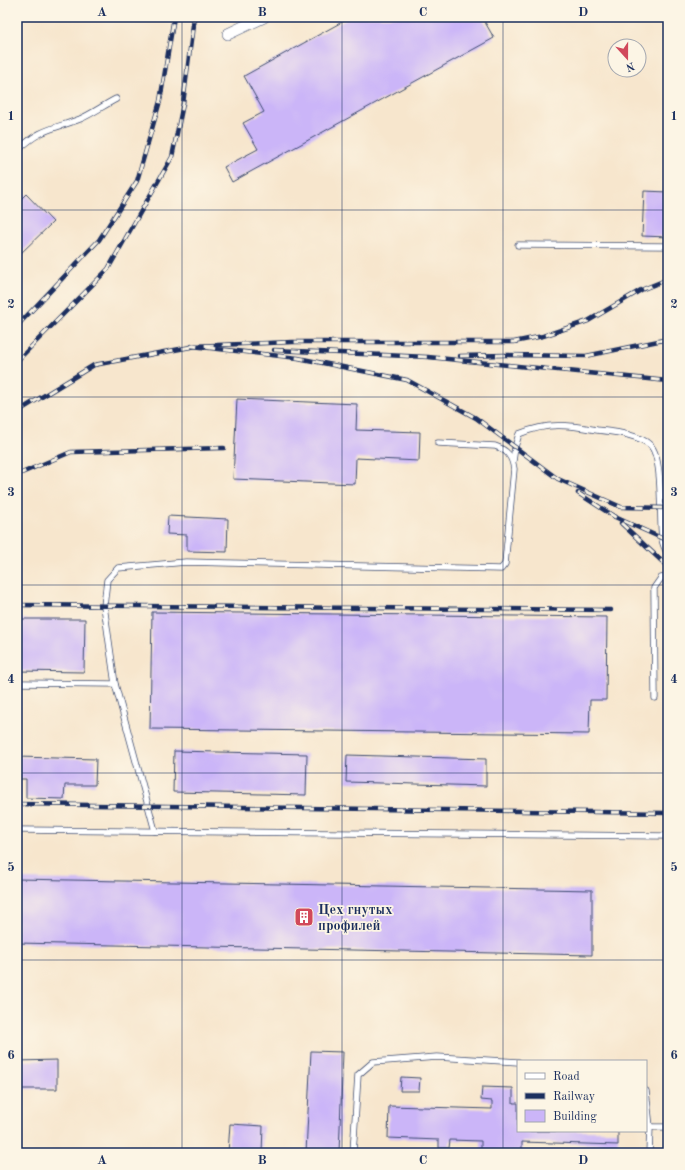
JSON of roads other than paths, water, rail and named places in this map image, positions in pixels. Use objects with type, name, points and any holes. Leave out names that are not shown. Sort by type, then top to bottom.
[{"type":"street","points":[[228,34],[264,17]]},
{"type":"lane","points":[[17,151],[29,139],[46,129],[81,118],[116,99]]},
{"type":"lane","points":[[518,245],[668,246]]},
{"type":"lane","points":[[155,831],[115,684],[104,606],[107,580],[118,568],[186,562],[501,569],[506,564],[514,469],[513,461],[519,434],[536,427],[567,425],[605,431],[635,438],[650,445],[656,455],[662,508],[662,538],[668,555]]},
{"type":"lane","points":[[438,443],[495,446],[503,449],[513,461]]},
{"type":"lane","points":[[655,698],[654,588],[661,578],[668,577]]},
{"type":"lane","points":[[17,683],[115,684]]},
{"type":"lane","points":[[17,830],[668,836]]},
{"type":"lane","points":[[353,1153],[358,1075],[373,1062],[437,1057],[517,1062]]},
{"type":"lane","points":[[647,1100],[650,1127],[649,1153]]},
{"type":"lane","points":[[650,1127],[668,1128]]},
{"type":"railway","points":[[17,326],[99,240],[137,181],[160,101],[174,17]]},
{"type":"railway","points":[[17,361],[108,269],[172,157],[183,104],[194,17]]},
{"type":"railway","points":[[668,279],[641,290],[588,321],[543,336],[514,342],[293,342],[192,346],[298,358],[407,380],[476,418],[558,479],[621,507],[668,508]]},
{"type":"railway","points":[[460,356],[586,356],[668,339]]},
{"type":"railway","points":[[17,412],[94,365],[196,346]]},
{"type":"railway","points":[[274,350],[428,357],[668,381]]},
{"type":"railway","points":[[17,475],[71,452],[224,448]]},
{"type":"railway","points":[[578,493],[615,517],[668,541]]},
{"type":"railway","points":[[621,523],[668,567]]},
{"type":"railway","points":[[17,605],[611,610]]},
{"type":"railway","points":[[17,804],[668,813]]},
{"type":"place","name":"Цех гнутых профилей","points":[[304,917]]}]
